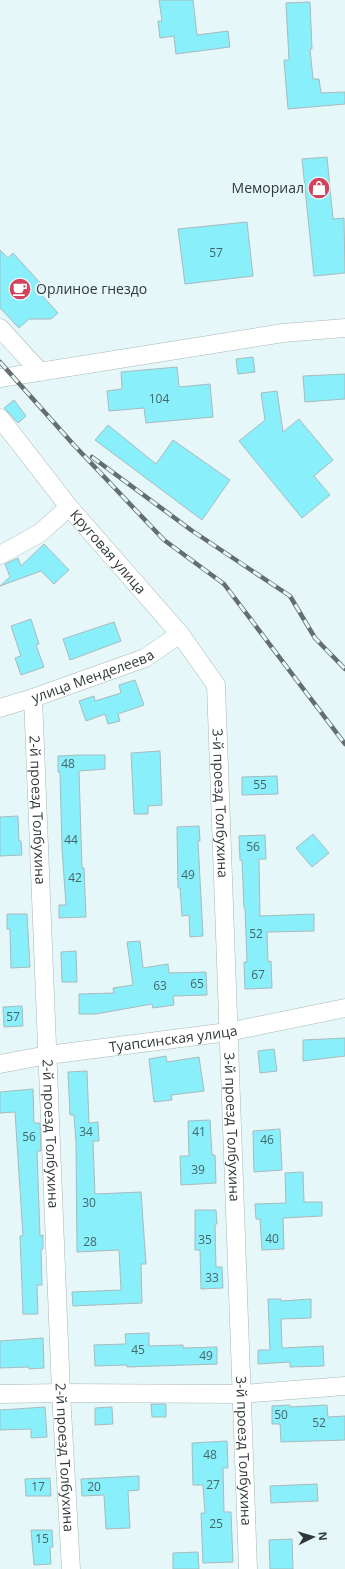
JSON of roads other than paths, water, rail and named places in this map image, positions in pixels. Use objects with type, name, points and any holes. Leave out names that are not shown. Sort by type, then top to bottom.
[{"type":"street","points":[[0,328],[40,372]]},
{"type":"street","points":[[0,378],[283,333],[345,328]]},
{"type":"street","name":"Круговая улица","points":[[0,418],[69,507],[180,634],[216,685]]},
{"type":"street","points":[[0,555],[40,533],[69,507]]},
{"type":"street","name":"улица Менделеева","points":[[0,708],[145,658],[180,634]]},
{"type":"street","name":"3-й проезд Толбухина","points":[[216,685],[248,1569]]},
{"type":"street","name":"2-й проезд Толбухина","points":[[32,698],[61,1393],[71,1569]]},
{"type":"street","name":"Туапсинская улица","points":[[0,1064],[48,1054],[228,1032],[345,1008]]},
{"type":"street","points":[[0,1394],[242,1394],[345,1386]]},
{"type":"railway","points":[[0,362],[73,444],[164,540],[224,584],[345,744]]},
{"type":"railway","points":[[92,457],[191,530],[290,596],[315,638],[345,669]]},
{"type":"place","name":"Мемориал","points":[[319,188]]},
{"type":"place","name":"Орлиное гнездо","points":[[20,289]]}]
